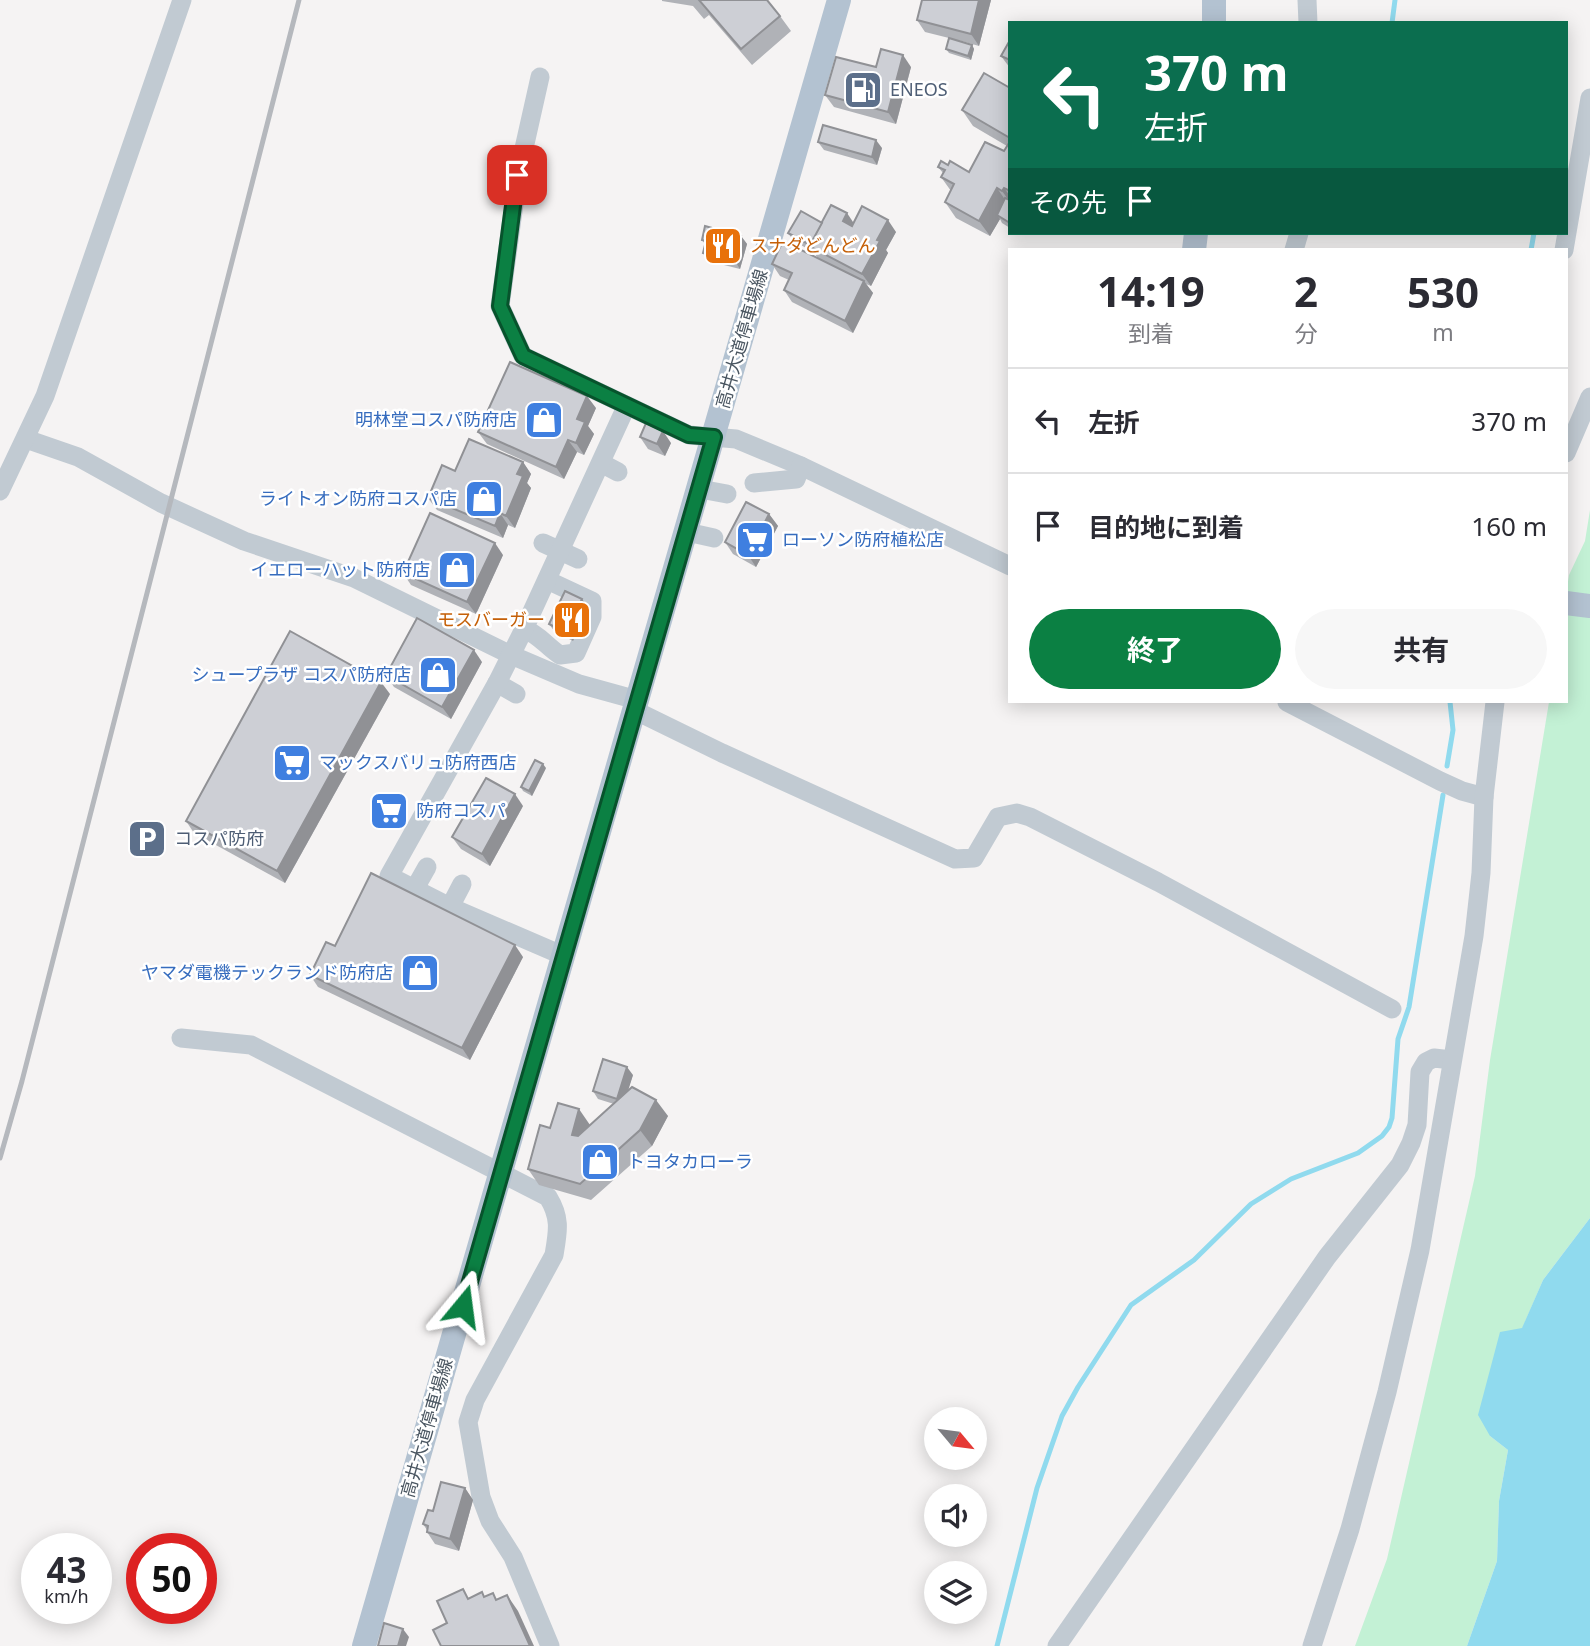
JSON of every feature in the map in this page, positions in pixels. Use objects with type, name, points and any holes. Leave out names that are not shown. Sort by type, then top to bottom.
[{"type":"main road","name":"高井大道停車場線","points":[[364,1646],[839,0]]},
{"type":"main road","points":[[1214,0],[1214,21]]},
{"type":"main road","points":[[1568,603],[1590,606]]},
{"type":"street","points":[[0,491],[45,396],[182,0]]},
{"type":"street","points":[[1307,0],[1308,21]]},
{"type":"street","points":[[540,77],[517,175],[500,306],[523,356],[689,435],[736,439],[802,466],[1008,565]]},
{"type":"street","points":[[1568,227],[1590,98]]},
{"type":"street","points":[[1568,448],[1590,397]]},
{"type":"street","points":[[564,956],[450,907],[389,876],[497,684],[560,551],[609,467],[626,407]]},
{"type":"street","points":[[26,439],[78,457],[162,503],[244,541],[354,578],[511,656],[636,705],[722,753],[955,859],[974,858],[998,817],[1017,813],[1030,817],[1158,882],[1392,1009]]},
{"type":"street","points":[[754,483],[796,479],[802,466]]},
{"type":"street","points":[[700,489],[727,494]]},
{"type":"street","points":[[687,532],[714,538]]},
{"type":"street","points":[[524,629],[537,634],[546,647],[560,655],[576,653],[592,617],[592,601],[547,580]]},
{"type":"street","points":[[497,684],[516,694]]},
{"type":"street","points":[[1289,703],[1440,781],[1484,797]]},
{"type":"street","points":[[1312,1646],[1350,1529],[1387,1392],[1420,1250],[1477,911],[1484,797],[1495,703]]},
{"type":"street","points":[[414,890],[427,867]]},
{"type":"street","points":[[450,907],[462,884]]},
{"type":"street","points":[[181,1038],[251,1045],[500,1175],[548,1197],[557,1212],[558,1230],[554,1255],[475,1400],[468,1422],[481,1497],[490,1521],[513,1557],[550,1646]]},
{"type":"street","points":[[1057,1646],[1327,1257],[1400,1165],[1417,1125],[1420,1072],[1426,1062],[1434,1058],[1452,1060]]},
{"type":"green space","points":[[1590,510],[1590,1218],[1543,1280],[1522,1329],[1490,1436],[1508,1450],[1499,1501],[1497,1561],[1467,1646],[1355,1646],[1387,1559],[1475,1176],[1490,1060],[1549,703],[1568,703],[1568,582],[1585,541]]},
{"type":"water","points":[[1590,1218],[1590,1646],[1467,1646],[1497,1561],[1499,1501],[1508,1450],[1490,1436],[1478,1415],[1500,1332],[1522,1328],[1543,1280]]},
{"type":"building","points":[[699,0],[767,0],[780,16],[741,49]]},
{"type":"building","points":[[922,0],[979,0],[971,34],[917,20]]},
{"type":"building","points":[[949,38],[972,45],[968,56],[946,49]]},
{"type":"building","points":[[1008,44],[1008,59],[1001,56]]},
{"type":"building","points":[[881,49],[903,55],[888,112],[825,95],[836,57],[876,67]]},
{"type":"building","points":[[984,73],[1008,87],[1008,137],[962,110]]},
{"type":"building","points":[[823,125],[876,140],[872,157],[818,142]]},
{"type":"building","points":[[985,142],[1004,151],[1008,145],[1008,190],[997,188],[979,221],[945,202],[954,184],[941,177],[945,170],[938,167],[941,161],[948,165],[950,161],[969,172]]},
{"type":"building","points":[[1005,198],[1008,199],[1008,222],[997,215]]},
{"type":"building","points":[[831,205],[847,213],[843,221],[852,226],[862,206],[888,220],[862,274],[809,246]]},
{"type":"building","points":[[801,211],[822,223],[810,245],[788,233]]},
{"type":"building","points":[[705,226],[741,236],[735,261],[703,253],[706,241],[702,240]]},
{"type":"building","points":[[783,241],[864,281],[845,321],[784,290],[792,273],[772,264]]},
{"type":"building","name":"明林堂コスパ防府店","points":[[510,362],[587,396],[577,419],[585,422],[576,443],[568,440],[556,467],[478,432]]},
{"type":"building","points":[[646,423],[663,431],[657,444],[640,437]]},
{"type":"building","name":"ライトオン防府コスパ店","points":[[469,439],[523,462],[517,474],[523,476],[506,516],[500,513],[495,526],[428,498],[442,465],[455,471]]},
{"type":"building","points":[[746,502],[769,514],[748,555],[725,542]]},
{"type":"building","name":"イエローハット防府店","points":[[430,513],[495,543],[467,602],[403,573]]},
{"type":"building","points":[[565,591],[582,599],[567,633],[549,624]]},
{"type":"building","name":"シュープラザ コスパ防府店","points":[[417,618],[474,650],[442,707],[386,675]]},
{"type":"building","name":"マックスバリュ防府西店","points":[[290,631],[381,682],[277,871],[186,821]]},
{"type":"building","points":[[535,760],[543,764],[529,791],[521,787]]},
{"type":"building","points":[[486,778],[515,794],[482,854],[452,837]]},
{"type":"building","name":"ヤマダ電機テックランド防府店","points":[[371,873],[515,945],[462,1048],[310,975],[326,942],[335,946]]},
{"type":"building","points":[[603,1059],[627,1067],[617,1099],[593,1091]]},
{"type":"building","points":[[632,1087],[656,1100],[640,1130],[580,1184],[528,1169],[540,1125],[550,1128],[558,1103],[579,1109],[572,1135],[578,1136]]},
{"type":"building","points":[[441,1482],[465,1488],[450,1539],[427,1532],[428,1526],[423,1524],[428,1510],[433,1511]]},
{"type":"building","points":[[463,1589],[468,1599],[482,1592],[484,1597],[493,1593],[496,1600],[507,1595],[530,1646],[441,1646],[433,1630],[447,1623],[437,1601]]},
{"type":"building","points":[[384,1623],[403,1629],[398,1646],[378,1646]]},
{"type":"waterway","points":[[1392,21],[1395,0]]},
{"type":"waterway","points":[[1531,248],[1534,235]]},
{"type":"waterway","points":[[1447,766],[1453,730],[1450,703]]},
{"type":"waterway","points":[[997,1646],[1037,1488],[1062,1416],[1131,1305],[1194,1260],[1251,1204],[1291,1179],[1358,1153],[1382,1136],[1389,1127],[1398,1039],[1409,1007],[1443,795]]},
{"type":"railway","points":[[0,1158],[299,0]]},
{"type":"place","name":"ENEOS","points":[[863,90]]},
{"type":"place","name":"スナダどんどん","points":[[723,246]]},
{"type":"place","name":"明林堂コスパ防府店","points":[[544,420]]},
{"type":"place","name":"ライトオン防府コスパ店","points":[[484,499]]},
{"type":"place","name":"ローソン防府植松店","points":[[755,540]]},
{"type":"place","name":"イエローハット防府店","points":[[457,570]]},
{"type":"place","name":"モスバーガー","points":[[572,620]]},
{"type":"place","name":"シュープラザ コスパ防府店","points":[[438,675]]},
{"type":"place","name":"マックスバリュ防府西店","points":[[292,763]]},
{"type":"place","name":"防府コスパ","points":[[389,811]]},
{"type":"place","name":"コスパ防府","points":[[147,839]]},
{"type":"place","name":"ヤマダ電機テックランド防府店","points":[[420,973]]},
{"type":"place","name":"トヨタカローラ","points":[[600,1162]]},
{"type":"route","points":[[463,1306],[714,437],[689,435],[523,356],[500,306],[517,175]]}]
